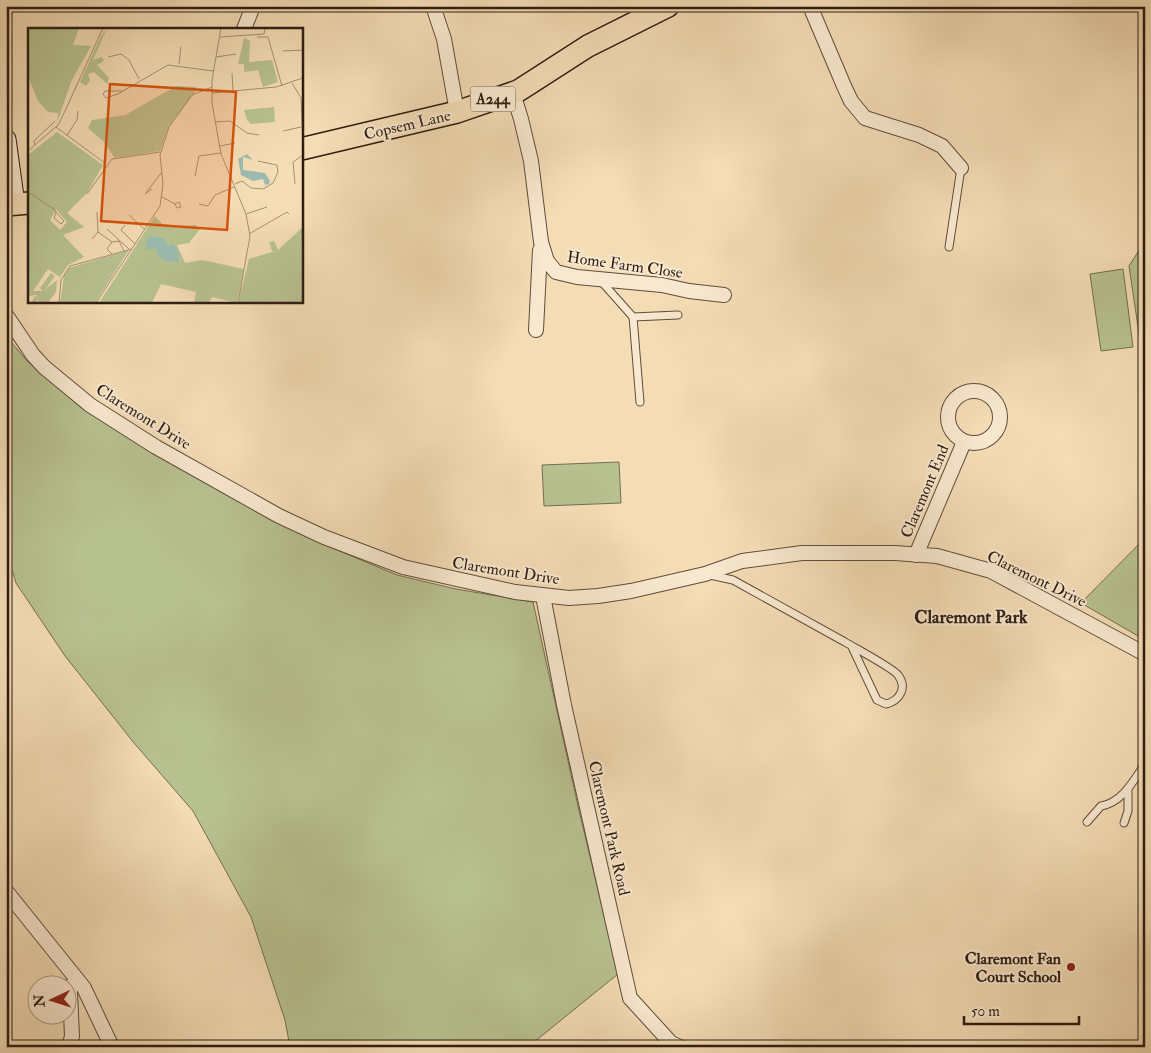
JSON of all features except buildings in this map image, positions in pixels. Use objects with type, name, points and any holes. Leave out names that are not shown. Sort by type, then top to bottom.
[{"type":"main road","name":"Copsem Lane","points":[[302,149],[457,112],[518,91],[588,46],[668,6]]},
{"type":"street","points":[[244,28],[253,6]]},
{"type":"street","points":[[433,6],[444,39],[457,112]]},
{"type":"street","points":[[810,6],[844,86],[851,100],[865,118],[919,135],[942,146],[961,168]]},
{"type":"street","name":"Home Farm Close","points":[[512,93],[521,119],[531,161],[541,242],[536,330]]},
{"type":"street","points":[[6,139],[17,204]]},
{"type":"street","name":"Home Farm Close","points":[[541,242],[547,261],[556,272],[578,278],[662,285],[689,291],[724,295]]},
{"type":"street","name":"Claremont Drive","points":[[6,315],[33,355],[44,367],[90,405],[156,447],[279,516],[324,537],[403,567],[478,585],[543,596],[569,598],[632,591],[705,574],[742,561],[802,553],[895,553],[937,556],[991,571],[1145,654]]},
{"type":"street","name":"Claremont End","points":[[916,554],[964,442]]},
{"type":"street","name":"Claremont Park Road","points":[[543,596],[564,706],[630,998],[674,1046]]},
{"type":"street","points":[[6,891],[84,988],[112,1047]]},
{"type":"street","points":[[54,950],[63,976]]},
{"type":"street","points":[[69,1047],[72,1036],[72,1026]]},
{"type":"lane","points":[[950,248],[961,168]]},
{"type":"lane","points":[[599,279],[633,317],[640,402]]},
{"type":"lane","points":[[633,317],[678,315]]},
{"type":"lane","points":[[705,574],[733,580],[852,647],[898,674],[902,683],[902,692],[894,703],[886,704],[877,700],[852,647]]},
{"type":"lane","points":[[1087,822],[1101,806],[1111,804],[1128,789],[1145,764]]},
{"type":"lane","points":[[1124,823],[1128,811],[1128,789]]},
{"type":"green space","points":[[1145,241],[1145,374],[1129,266]]},
{"type":"green space","points":[[1123,269],[1133,347],[1101,351],[1090,274]]},
{"type":"green space","points":[[6,336],[28,362],[83,409],[139,444],[239,501],[318,542],[397,575],[456,589],[533,602],[578,806],[618,974],[528,1047],[290,1047],[285,1020],[251,917],[193,811],[134,743],[65,656],[16,583],[6,549]]},
{"type":"green space","points":[[619,462],[621,503],[544,506],[542,465]]},
{"type":"green space","points":[[1145,538],[1145,640],[1081,603]]},
{"type":"place","name":"Claremont Fan Court School","points":[[1071,967]]},
{"type":"district","name":"Claremont Park","points":[[971,617]]}]
